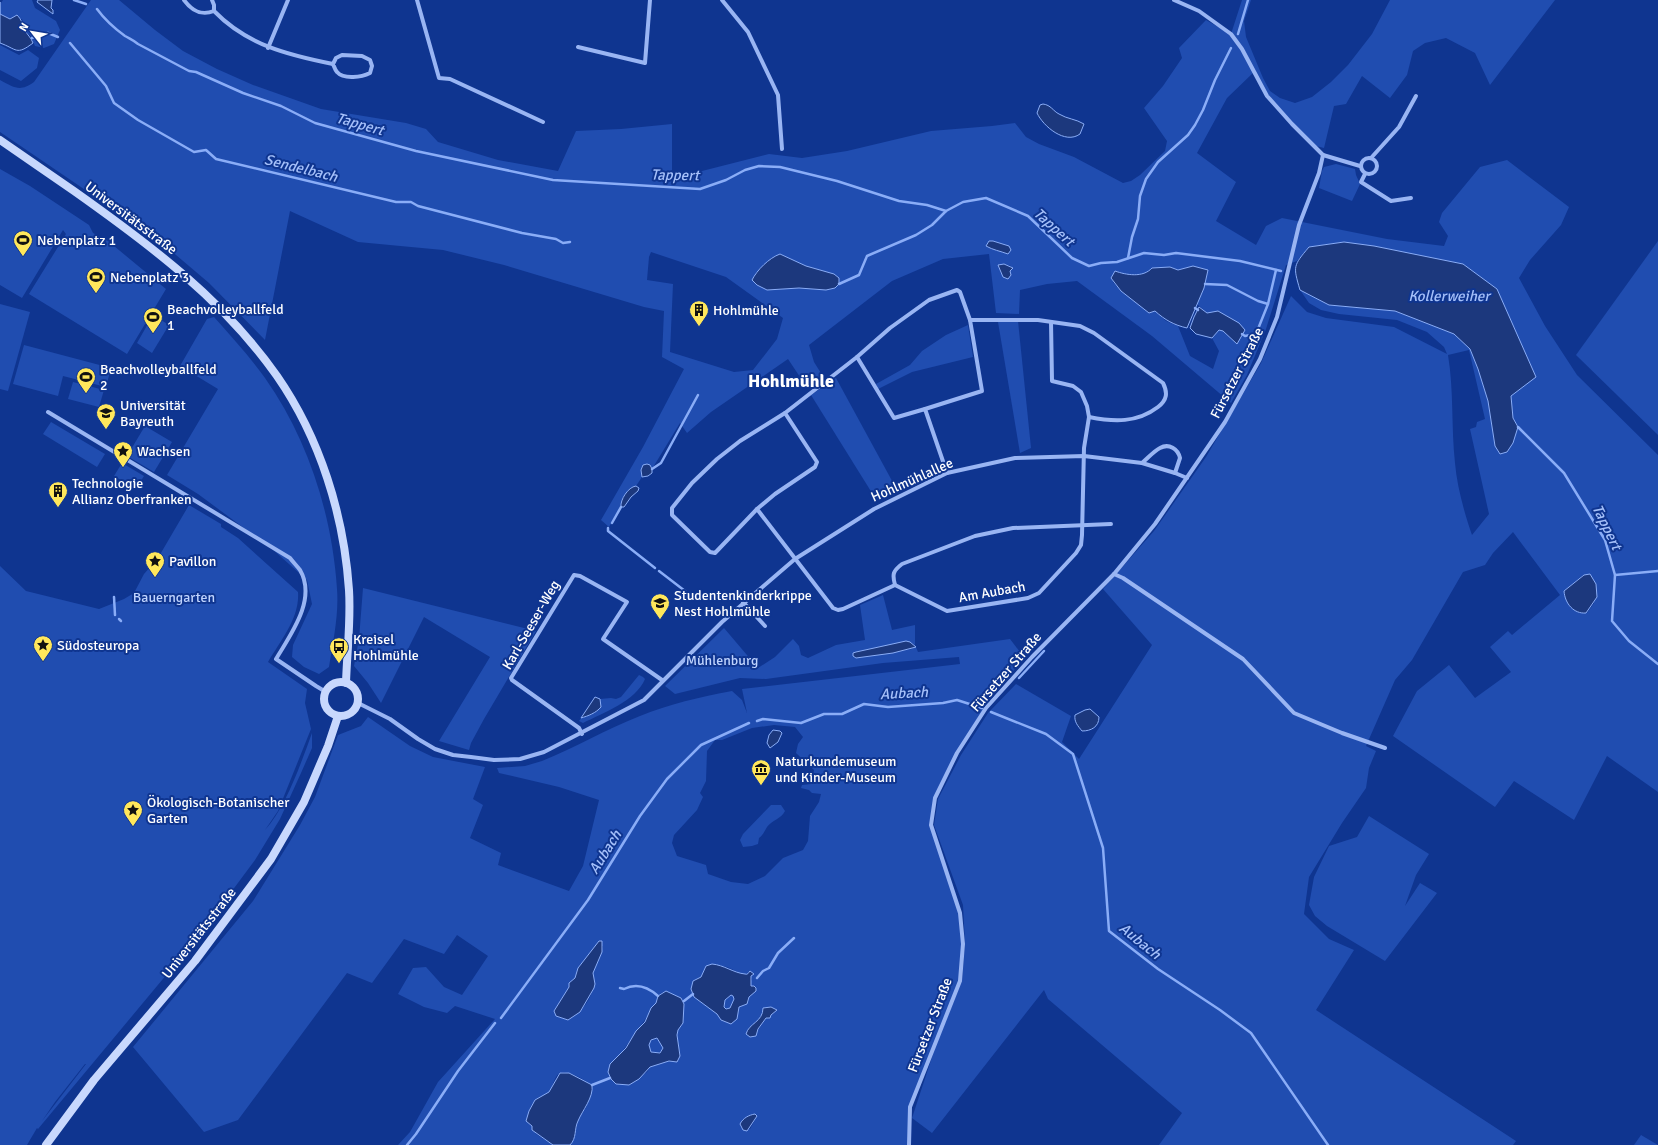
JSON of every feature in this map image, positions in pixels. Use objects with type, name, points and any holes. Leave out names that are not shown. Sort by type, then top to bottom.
[{"type":"main road","name":"Universitätsstraße","points":[[0,140],[108,215],[151,248],[204,293],[244,334],[277,377],[300,415],[316,447],[329,485],[342,535],[349,589],[350,622],[346,683]]},
{"type":"main road","points":[[337,683],[346,683],[354,688],[358,698],[358,703],[356,708],[349,715],[338,716],[333,714],[326,707],[326,692],[332,685],[337,683]]},
{"type":"main road","name":"Universitätsstraße","points":[[46,1145],[94,1080],[194,961],[271,859],[304,802],[328,746],[338,716]]},
{"type":"street","points":[[184,0],[199,13],[206,14],[214,11]]},
{"type":"street","points":[[212,0],[214,11],[235,29],[268,48],[299,57],[333,64]]},
{"type":"street","points":[[268,48],[288,0]]},
{"type":"street","points":[[417,0],[439,78],[450,79],[543,122]]},
{"type":"street","points":[[578,47],[645,63],[650,0]]},
{"type":"street","points":[[722,0],[748,32],[778,95],[782,148]]},
{"type":"street","points":[[1174,0],[1199,11],[1231,34],[1242,49],[1267,96],[1323,155],[1360,166],[1361,170],[1365,174],[1373,174],[1376,169],[1377,164],[1371,158]]},
{"type":"street","points":[[342,55],[352,55],[362,56],[370,60],[372,66],[370,72],[364,76],[352,77],[342,76],[337,73],[333,64],[336,58],[342,55]]},
{"type":"street","points":[[1360,166],[1363,160],[1371,158],[1399,127],[1416,96]]},
{"type":"street","name":"Fürsetzer Straße","points":[[909,1145],[910,1107],[960,981],[962,944],[960,913],[931,824],[936,798],[957,753],[986,708],[1047,641],[1114,574],[1156,524],[1225,422],[1260,359],[1277,317],[1299,224],[1319,173],[1323,155]]},
{"type":"street","points":[[1365,174],[1361,182],[1390,201],[1411,198]]},
{"type":"street","points":[[785,413],[817,462],[816,467],[775,494],[757,509],[715,553],[710,552],[672,515],[672,508],[692,483],[717,459],[740,441],[785,413],[857,357],[890,328],[929,300],[957,290],[963,295],[970,320],[982,391],[894,418],[857,357]]},
{"type":"street","points":[[970,320],[1038,320],[1080,326],[1094,333],[1163,383],[1167,391],[1166,398],[1161,405],[1143,416],[1131,420],[1109,421],[1089,418],[1087,406],[1081,392],[1073,386],[1052,382],[1051,322]]},
{"type":"street","points":[[925,409],[947,473]]},
{"type":"street","points":[[48,412],[290,558],[300,571],[304,583],[305,599],[297,621],[276,659],[326,692]]},
{"type":"street","name":"Am Aubach","points":[[895,585],[947,611],[1028,598],[1039,593],[1081,546],[1084,456],[1089,418]]},
{"type":"street","points":[[1142,463],[1160,448],[1165,446],[1171,447],[1176,450],[1180,458],[1175,473]]},
{"type":"street","name":"Hohlmühlallee","points":[[358,703],[390,719],[435,749],[453,754],[494,760],[520,759],[544,752],[582,734],[644,700],[662,680],[743,602],[795,559],[874,509],[947,473],[1015,458],[1084,456],[1142,463],[1187,478]]},
{"type":"street","points":[[757,509],[833,608],[838,610],[895,585],[892,576],[895,570],[902,564],[974,536],[1013,528],[1111,524]]},
{"type":"street","points":[[1114,574],[1123,578],[1243,659],[1294,713],[1342,733],[1384,748]]},
{"type":"street","name":"Karl-Seeser-Weg","points":[[582,734],[579,728],[517,684],[511,678],[574,575],[580,576],[627,602],[603,639],[662,680]]},
{"type":"street","points":[[743,602],[765,626]]},
{"type":"green space","points":[[3,0],[32,0],[35,8],[56,21],[60,30],[54,44],[44,48],[35,46],[30,35],[25,31],[22,19],[10,19],[0,14],[1,3]]},
{"type":"green space","points":[[91,0],[119,0],[183,51],[217,69],[253,85],[321,109],[406,123],[426,129],[438,142],[498,160],[558,171],[576,131],[621,129],[672,124],[672,173],[702,171],[769,154],[802,158],[847,151],[931,131],[1015,123],[1026,137],[1039,144],[1074,157],[1123,183],[1131,181],[1140,175],[1165,151],[1167,141],[1144,108],[1163,86],[1182,58],[1179,48],[1206,20],[1231,34],[1242,0],[1251,0],[1244,21],[1246,37],[1263,78],[1270,91],[1280,98],[1295,103],[1312,97],[1331,82],[1348,65],[1372,34],[1390,0],[1555,0],[1490,85],[1475,53],[1446,38],[1425,43],[1413,51],[1407,75],[1390,98],[1362,76],[1346,104],[1334,106],[1324,148],[1316,146],[1273,103],[1254,72],[1227,98],[1197,153],[1236,182],[1216,221],[1256,245],[1266,226],[1282,218],[1387,239],[1444,246],[1448,236],[1439,222],[1442,213],[1480,167],[1507,160],[1569,207],[1561,225],[1530,260],[1519,278],[1545,326],[1577,375],[1658,455],[1658,792],[1607,756],[1574,820],[1514,781],[1495,807],[1393,736],[1417,691],[1449,665],[1475,698],[1511,672],[1490,647],[1508,631],[1512,635],[1560,595],[1513,532],[1493,553],[1485,565],[1463,572],[1412,660],[1395,680],[1366,746],[1376,751],[1369,768],[1366,788],[1342,823],[1309,877],[1304,914],[1329,939],[1354,950],[1316,1010],[1516,1141],[1513,1145],[1159,1145],[1182,1113],[1048,999],[1044,990],[932,1133],[912,1118],[935,1048],[962,981],[965,944],[963,905],[934,825],[938,799],[961,755],[988,713],[1016,684],[1071,716],[1062,742],[1079,759],[1152,645],[1103,589],[1154,531],[1206,457],[1261,363],[1291,296],[1307,312],[1326,318],[1394,327],[1447,354],[1444,347],[1427,332],[1397,320],[1339,314],[1321,310],[1309,303],[1300,290],[1329,305],[1395,311],[1454,334],[1470,349],[1478,369],[1488,401],[1495,446],[1518,427],[1513,418],[1497,289],[1463,264],[1374,246],[1344,242],[1309,247],[1297,261],[1286,265],[1266,329],[1247,375],[1231,403],[1152,336],[1077,281],[1047,284],[1020,290],[1019,314],[996,313],[989,254],[943,259],[892,281],[809,345],[814,362],[824,378],[808,389],[788,359],[711,412],[687,433],[680,423],[652,469],[650,465],[643,465],[641,470],[642,477],[636,486],[632,487],[609,527],[601,520],[643,447],[684,369],[662,357],[664,311],[644,307],[504,265],[443,250],[358,242],[290,211],[265,340],[209,283],[156,238],[0,132],[0,80],[17,88],[25,87],[34,82]],"holes":[[[993,241],[1009,246],[1008,254],[997,249]],[[651,252],[726,277],[783,318],[777,339],[753,370],[734,372],[670,352],[673,284],[647,280],[649,257]],[[780,254],[806,266],[834,274],[835,288],[826,290],[799,288],[767,290],[755,274],[768,262]],[[1004,264],[1011,266],[1010,271],[1001,274],[999,265]],[[1193,266],[1208,270],[1204,288],[1197,304],[1207,313],[1244,330],[1237,344],[1223,331],[1219,330],[1212,338],[1219,351],[1213,369],[1190,356],[1178,326],[1166,321],[1155,311],[1121,291],[1113,282],[1115,271],[1134,275],[1144,273],[1152,268],[1170,267],[1178,270]],[[1469,350],[1485,419],[1477,422],[1476,427],[1470,429],[1489,514],[1472,535],[1457,481],[1448,355]],[[1590,574],[1594,603],[1587,613],[1564,591],[1583,575]]]},
{"type":"green space","points":[[0,45],[19,55],[28,50],[39,58],[37,68],[21,81],[0,70]]},
{"type":"green space","points":[[1336,164],[1355,169],[1360,184],[1352,201],[1319,188],[1324,167]]},
{"type":"green space","points":[[0,169],[30,186],[89,225],[93,233],[108,241],[166,289],[127,354],[29,294],[66,234],[63,230],[22,298],[0,285]]},
{"type":"green space","points":[[1658,241],[1658,435],[1576,355]]},
{"type":"green space","points":[[0,304],[30,312],[8,391],[0,389]]},
{"type":"green space","name":"Beachvolleyballfeld 1","points":[[153,315],[169,325],[152,353],[137,343]]},
{"type":"green space","points":[[214,317],[265,378],[294,426],[315,478],[323,505],[330,533],[334,561],[337,589],[337,608],[329,667],[319,674],[304,667],[292,657],[293,645],[312,604],[307,580],[271,548],[198,494],[167,475],[218,389],[180,366],[207,319]]},
{"type":"green space","points":[[1018,321],[1031,448],[1020,453],[998,322]]},
{"type":"green space","points":[[968,325],[973,357],[912,372],[878,389],[876,384],[910,365],[922,351],[946,335]]},
{"type":"green space","points":[[24,345],[111,368],[106,387],[63,376],[58,396],[13,384]]},
{"type":"green space","points":[[836,378],[897,490],[877,501],[811,395]]},
{"type":"green space","name":"Beachvolleyballfeld 2","points":[[73,382],[104,390],[99,407],[68,399]]},
{"type":"green space","points":[[51,422],[105,454],[97,467],[43,434]]},
{"type":"green space","points":[[145,426],[172,442],[154,472],[127,456]]},
{"type":"green space","points":[[122,463],[144,476],[136,489],[114,476]]},
{"type":"green space","name":"Ökologisch-Botanischer Garten","points":[[189,505],[221,524],[221,527],[238,538],[298,592],[298,602],[293,620],[268,662],[307,689],[305,703],[311,729],[278,811],[265,830],[280,809],[286,797],[298,771],[312,733],[312,748],[280,819],[255,860],[197,938],[38,1129],[37,1128],[27,1145],[0,1145],[0,566],[26,591],[99,609],[124,599],[134,593],[144,574],[158,558]],"holes":[[[86,1064],[42,1121],[55,1102]]]},
{"type":"green space","points":[[363,588],[536,631],[484,719],[471,743],[469,750],[439,741],[490,657],[424,617],[381,703],[368,683],[354,666],[359,639]]},
{"type":"green space","name":"Mühlenburg","points":[[883,595],[892,630],[915,625],[915,645],[918,652],[1010,639],[1020,652],[1015,669],[983,705],[986,708],[957,753],[935,798],[931,825],[960,913],[963,944],[960,981],[910,1107],[909,1145],[570,1145],[575,1135],[578,1120],[587,1106],[587,1101],[592,1092],[592,1085],[577,1076],[564,1072],[558,1074],[548,1093],[535,1100],[528,1116],[528,1123],[533,1126],[536,1134],[553,1145],[398,1145],[410,1132],[438,1082],[495,1019],[455,1006],[447,1013],[424,1007],[398,994],[413,968],[426,967],[444,987],[462,995],[488,956],[457,935],[444,954],[404,939],[372,983],[347,973],[238,1120],[204,1132],[133,1047],[253,901],[300,825],[315,797],[338,735],[361,726],[368,717],[410,746],[433,757],[485,767],[473,799],[483,805],[470,838],[501,853],[498,865],[569,891],[583,866],[599,800],[559,787],[499,773],[497,768],[525,766],[542,761],[640,716],[673,704],[696,698],[732,691],[742,700],[747,713],[742,689],[960,664],[959,657],[883,663],[766,679],[740,678],[675,694],[665,686],[724,628],[758,668],[775,657],[793,639],[799,646],[801,655],[808,658],[836,645],[865,640],[860,605]],"holes":[[[910,642],[915,645],[912,649],[856,658],[853,656],[856,652]],[[774,725],[795,727],[803,737],[798,744],[796,753],[814,770],[811,784],[802,785],[801,788],[809,790],[812,793],[821,794],[819,802],[810,816],[808,841],[803,850],[783,858],[765,876],[748,884],[731,882],[708,874],[706,865],[677,856],[672,843],[674,835],[697,810],[703,797],[700,793],[706,781],[707,751],[715,740],[722,740],[752,728]],[[603,946],[593,971],[595,984],[590,997],[581,1010],[568,1020],[556,1016],[554,1011],[569,987],[569,983],[575,978],[578,968],[594,948]],[[712,964],[727,967],[744,975],[748,974],[752,979],[750,983],[752,993],[748,1002],[739,1007],[737,1019],[720,1016],[694,997],[691,989],[693,981],[701,977],[706,966]],[[666,991],[681,998],[684,1004],[682,1025],[678,1030],[677,1035],[680,1056],[675,1062],[669,1061],[650,1067],[647,1072],[634,1081],[611,1079],[608,1073],[661,993]],[[771,1007],[775,1012],[766,1018],[757,1032],[751,1026],[758,1021],[763,1008]],[[752,1115],[757,1116],[750,1129],[741,1128],[740,1124]]]},
{"type":"green space","points":[[639,675],[645,679],[641,687],[627,700],[583,723],[579,721],[581,718],[592,714],[601,707],[600,699],[616,699],[621,697]]},
{"type":"green space","points":[[771,805],[781,805],[785,811],[767,827],[759,838],[758,844],[743,847],[740,840],[743,834]]},
{"type":"green space","points":[[1369,816],[1429,854],[1416,875],[1405,906],[1420,883],[1437,893],[1385,961],[1327,926],[1315,916],[1309,905],[1314,877],[1329,846],[1357,837]]},
{"type":"green space","points":[[731,995],[734,996],[734,999],[730,1008],[726,1009],[724,1007],[725,1000]]},
{"type":"green space","points":[[653,1039],[659,1039],[663,1043],[663,1049],[659,1053],[653,1053],[649,1049],[649,1043]]},
{"type":"green space","points":[[1641,1135],[1658,1145],[1634,1145]]},
{"type":"water","points":[[38,0],[52,0],[51,8],[53,10],[53,14],[37,2]]},
{"type":"water","points":[[0,14],[10,19],[17,15],[33,43],[23,49],[16,50],[0,43]]},
{"type":"water","points":[[1043,104],[1062,116],[1084,124],[1080,134],[1074,137],[1061,136],[1049,128],[1037,113],[1040,105]]},
{"type":"water","points":[[989,241],[1009,246],[1011,250],[1008,254],[991,249],[986,246]]},
{"type":"water","name":"Kollerweiher","points":[[1344,242],[1374,246],[1463,264],[1497,289],[1536,377],[1511,396],[1513,418],[1518,427],[1513,443],[1507,452],[1500,454],[1495,446],[1488,401],[1478,369],[1470,349],[1454,334],[1395,311],[1329,305],[1300,290],[1296,276],[1296,267],[1300,258],[1309,247]]},
{"type":"water","points":[[780,254],[806,266],[834,274],[839,278],[839,284],[835,288],[826,290],[799,288],[767,290],[757,285],[752,280],[757,272],[768,261]]},
{"type":"water","points":[[1004,264],[1013,268],[1010,271],[1011,275],[1008,279],[1003,277],[998,265]]},
{"type":"water","points":[[1193,266],[1208,270],[1204,288],[1187,328],[1170,322],[1155,311],[1149,313],[1121,291],[1111,278],[1115,271],[1134,275],[1144,273],[1152,268],[1170,267],[1178,270]]},
{"type":"water","points":[[1199,307],[1207,313],[1218,311],[1239,323],[1245,330],[1237,344],[1223,331],[1219,330],[1212,338],[1196,334],[1190,328]]},
{"type":"water","points":[[643,465],[650,465],[652,473],[648,476],[642,477],[641,470]]},
{"type":"water","points":[[636,486],[639,488],[638,491],[631,497],[624,507],[621,507],[625,494]]},
{"type":"water","points":[[1590,574],[1596,584],[1597,597],[1586,613],[1578,612],[1568,604],[1564,591],[1584,575]]},
{"type":"water","points":[[906,641],[910,642],[916,647],[893,653],[856,658],[853,656],[853,653],[856,652]]},
{"type":"water","points":[[595,697],[600,699],[601,707],[594,713],[581,718]]},
{"type":"water","points":[[1090,709],[1099,717],[1098,723],[1094,728],[1082,731],[1076,722],[1075,715]]},
{"type":"water","points":[[773,730],[780,731],[782,733],[778,742],[770,748],[767,743],[769,735]]},
{"type":"water","points":[[599,941],[602,941],[602,952],[593,973],[595,984],[594,988],[580,1012],[568,1020],[556,1016],[554,1011],[569,987],[569,983],[575,978],[578,968]]},
{"type":"water","points":[[712,964],[741,973],[748,974],[750,971],[754,974],[751,976],[751,986],[756,988],[756,991],[749,997],[747,1004],[739,1007],[737,1019],[731,1024],[721,1020],[717,1014],[694,997],[691,989],[693,981],[701,977],[706,966]],"holes":[[[731,995],[734,999],[730,1008],[726,1009],[724,1007],[725,1000]]]},
{"type":"water","points":[[666,991],[681,998],[684,1004],[683,1023],[678,1030],[677,1035],[680,1056],[677,1062],[669,1061],[650,1067],[639,1079],[629,1085],[616,1084],[611,1079],[608,1072],[610,1064],[626,1048],[636,1031],[645,1022],[651,1008],[656,1003],[658,996]],"holes":[[[657,1038],[663,1048],[660,1053],[651,1052],[649,1045],[651,1040]]]},
{"type":"water","points":[[771,1007],[777,1010],[771,1015],[770,1018],[766,1018],[758,1029],[756,1036],[750,1037],[746,1034],[750,1027],[761,1016],[763,1008]]},
{"type":"water","points":[[560,1073],[569,1073],[592,1085],[590,1099],[578,1121],[574,1139],[570,1145],[553,1145],[532,1130],[532,1126],[526,1121],[535,1100],[549,1092]]},
{"type":"water","points":[[755,1114],[757,1116],[747,1131],[743,1130],[740,1124],[741,1122],[746,1117]]},
{"type":"waterway","name":"Tappert","points":[[74,0],[86,4]]},
{"type":"waterway","points":[[1238,34],[1248,0]]},
{"type":"waterway","name":"Tappert","points":[[97,9],[110,24],[125,36],[189,71],[196,72],[243,93],[281,106],[315,123],[416,151],[553,180],[700,189],[726,180],[745,170],[759,166],[780,167],[837,181],[899,201],[927,205],[946,211]]},
{"type":"waterway","name":"Sendelbach","points":[[32,38],[48,33],[58,37]]},
{"type":"waterway","name":"Sendelbach","points":[[70,43],[106,86],[114,103],[138,120],[194,152],[206,150],[216,159],[396,202],[411,202],[418,206],[522,233],[556,239],[563,243],[570,242]]},
{"type":"waterway","points":[[1128,258],[1132,237],[1138,219],[1140,196],[1146,179],[1158,162],[1188,135],[1195,125],[1231,48]]},
{"type":"waterway","name":"Tappert","points":[[839,284],[859,275],[867,256],[916,235],[932,225],[946,211],[963,202],[986,198],[1028,216],[1072,258],[1089,266],[1101,263],[1117,262],[1144,253],[1164,255],[1176,253],[1240,261],[1281,271]]},
{"type":"waterway","name":"Tappert","points":[[1205,284],[1227,285],[1258,301],[1268,304],[1276,270]]},
{"type":"waterway","points":[[1242,334],[1245,336],[1256,334],[1268,304]]},
{"type":"waterway","points":[[652,469],[661,463],[698,395]]},
{"type":"waterway","name":"Tappert","points":[[1518,427],[1564,473],[1605,540],[1615,575],[1612,621],[1629,641],[1658,664]]},
{"type":"waterway","points":[[612,523],[621,507]]},
{"type":"waterway","points":[[608,528],[608,531],[655,568]]},
{"type":"waterway","points":[[659,571],[685,591]]},
{"type":"waterway","points":[[1615,575],[1658,571]]},
{"type":"waterway","points":[[114,597],[115,615]]},
{"type":"waterway","points":[[1019,678],[1044,651]]},
{"type":"waterway","name":"Aubach","points":[[757,721],[763,719],[801,723],[824,714],[842,714],[864,704],[888,707],[943,703],[957,700],[982,708]]},
{"type":"waterway","name":"Aubach","points":[[991,712],[1046,734],[1073,754],[1103,848],[1109,931],[1158,969],[1220,1010],[1251,1033],[1328,1145]]},
{"type":"waterway","name":"Aubach","points":[[501,1018],[588,900],[640,816],[667,779],[701,745],[749,723]]},
{"type":"waterway","points":[[757,978],[763,971],[769,968],[778,953],[794,938]]},
{"type":"waterway","points":[[620,988],[624,989],[633,986],[642,987],[650,990],[658,996]]},
{"type":"waterway","points":[[684,1001],[693,994]]},
{"type":"waterway","name":"Aubach","points":[[407,1145],[458,1071],[495,1023]]},
{"type":"waterway","points":[[592,1085],[610,1078]]},
{"type":"place","name":"Nebenplatz 1","points":[[23,257]]},
{"type":"place","name":"Nebenplatz 3","points":[[96,294]]},
{"type":"place","name":"Hohlmühle","points":[[699,327]]},
{"type":"place","name":"Beachvolleyballfeld 1","points":[[153,334]]},
{"type":"place","name":"Beachvolleyballfeld 2","points":[[86,394]]},
{"type":"place","name":"Universität Bayreuth","points":[[106,430]]},
{"type":"place","name":"Wachsen","points":[[123,468]]},
{"type":"place","name":"Technologie Allianz Oberfranken","points":[[58,508]]},
{"type":"place","name":"Pavillon","points":[[155,578]]},
{"type":"place","name":"Studentenkinderkrippe Nest Hohlmühle","points":[[660,620]]},
{"type":"place","name":"Südosteuropa","points":[[43,662]]},
{"type":"place","name":"Kreisel Hohlmühle","points":[[339,664]]},
{"type":"place","name":"Naturkundemuseum und Kinder-Museum","points":[[761,786]]},
{"type":"place","name":"Ökologisch-Botanischer Garten","points":[[133,827]]},
{"type":"district","name":"Hohlmühle","points":[[791,381]]},
{"type":"park label","name":"Bauerngarten","points":[[174,597]]}]
